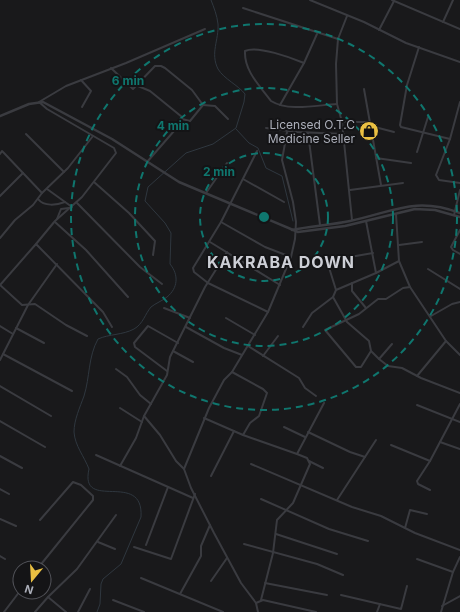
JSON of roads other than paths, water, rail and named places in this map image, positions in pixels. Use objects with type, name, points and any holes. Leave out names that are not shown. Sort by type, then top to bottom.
[{"type":"street","points":[[310,0],[419,47],[460,62]]},
{"type":"street","points":[[443,22],[453,0]]},
{"type":"street","points":[[379,30],[393,1],[460,29]]},
{"type":"street","points":[[243,8],[318,34],[338,39]]},
{"type":"street","points":[[347,16],[338,39],[336,64],[337,104],[344,134],[352,220]]},
{"type":"street","points":[[0,116],[39,102],[66,86],[205,29]]},
{"type":"street","points":[[280,105],[304,63],[318,34]]},
{"type":"street","points":[[419,47],[407,85],[400,125],[402,127],[450,138]]},
{"type":"street","points":[[304,63],[290,57],[270,52],[251,50],[245,51],[246,63],[250,73],[271,101],[280,105],[297,107],[337,104]]},
{"type":"street","points":[[111,68],[131,88],[134,89],[150,70],[155,66],[161,66],[192,90],[203,104],[215,106],[228,119]]},
{"type":"street","points":[[81,80],[91,91],[82,107]]},
{"type":"street","points":[[138,86],[157,96],[181,115],[182,119]]},
{"type":"street","points":[[364,89],[372,126],[380,186]]},
{"type":"street","points":[[39,102],[47,109],[114,148],[116,153],[76,203],[56,220],[0,285],[19,304],[38,305],[60,321],[87,336]]},
{"type":"street","points":[[39,102],[51,105],[95,130],[168,176],[292,230],[321,230],[424,208],[460,213]]},
{"type":"street","points":[[460,102],[437,178],[460,183]]},
{"type":"street","points":[[182,119],[190,121],[203,104]]},
{"type":"street","points":[[417,152],[428,117]]},
{"type":"street","points":[[147,162],[182,119]]},
{"type":"street","points":[[342,122],[370,122]]},
{"type":"street","points":[[372,126],[394,132]]},
{"type":"street","points":[[266,128],[287,132],[344,134]]},
{"type":"street","points":[[184,469],[204,418],[224,380],[232,372],[268,312],[291,257],[296,231],[293,202],[282,163],[287,132]]},
{"type":"street","points":[[308,133],[321,230]]},
{"type":"street","points":[[26,134],[64,172]]},
{"type":"street","points":[[0,238],[15,220],[64,172],[93,136]]},
{"type":"street","points":[[1,151],[42,193]]},
{"type":"street","points":[[258,151],[210,242],[193,268],[194,272],[208,282],[268,312]]},
{"type":"street","points":[[376,158],[410,163]]},
{"type":"street","points":[[206,193],[227,163]]},
{"type":"street","points":[[0,196],[23,173]]},
{"type":"street","points":[[243,179],[284,202]]},
{"type":"street","points":[[94,182],[129,213],[155,241],[153,255]]},
{"type":"street","points":[[350,190],[403,183]]},
{"type":"street","points":[[47,189],[71,207]]},
{"type":"street","points":[[455,213],[460,190]]},
{"type":"street","points":[[38,199],[43,204],[58,204],[65,202]]},
{"type":"street","points":[[76,203],[140,267],[162,284]]},
{"type":"street","points":[[296,231],[416,205],[434,205],[455,213],[460,217]]},
{"type":"street","points":[[56,220],[61,209],[71,207]]},
{"type":"street","points":[[396,213],[399,261],[410,287],[431,316],[446,341],[460,354]]},
{"type":"street","points":[[56,220],[86,250],[128,297]]},
{"type":"street","points":[[366,220],[376,273]]},
{"type":"street","points":[[221,222],[265,246],[291,257]]},
{"type":"street","points":[[460,230],[451,247],[460,254]]},
{"type":"street","points":[[210,242],[280,285]]},
{"type":"street","points":[[398,245],[422,242]]},
{"type":"street","points":[[36,244],[103,312],[112,327]]},
{"type":"street","points":[[120,466],[136,438],[144,416],[167,375],[168,362],[173,351],[208,282],[227,252]]},
{"type":"street","points":[[303,327],[312,313],[333,297],[336,290],[327,261],[373,253]]},
{"type":"street","points":[[336,290],[376,273],[399,261]]},
{"type":"street","points":[[0,360],[28,305],[57,264]]},
{"type":"street","points":[[428,270],[460,289]]},
{"type":"street","points":[[352,283],[352,291],[366,308]]},
{"type":"street","points":[[371,351],[361,367],[356,367],[325,331],[326,329],[359,314],[378,300],[386,299],[404,288],[410,287]]},
{"type":"street","points":[[333,297],[346,320],[369,341],[371,351],[388,366],[402,368],[417,376],[460,393]]},
{"type":"street","points":[[431,316],[452,304],[460,302]]},
{"type":"street","points":[[164,308],[190,318]]},
{"type":"street","points":[[226,318],[255,334]]},
{"type":"street","points":[[0,326],[13,334]]},
{"type":"street","points":[[168,371],[149,359],[135,347],[134,344],[148,326],[178,343]]},
{"type":"street","points":[[186,326],[224,348],[242,355]]},
{"type":"street","points":[[16,328],[44,343]]},
{"type":"street","points":[[263,356],[278,336]]},
{"type":"street","points":[[417,376],[446,341]]},
{"type":"street","points":[[379,359],[392,344]]},
{"type":"street","points":[[248,346],[299,378],[305,388],[316,396]]},
{"type":"street","points":[[173,351],[193,362]]},
{"type":"street","points":[[3,354],[72,391]]},
{"type":"street","points":[[116,369],[127,377],[140,395],[151,404]]},
{"type":"street","points":[[232,372],[263,389],[267,393],[259,416],[250,423],[243,435]]},
{"type":"street","points":[[0,386],[51,416]]},
{"type":"street","points":[[298,454],[305,437],[324,403]]},
{"type":"street","points":[[430,490],[417,482],[430,461],[460,404]]},
{"type":"street","points":[[418,405],[460,422]]},
{"type":"street","points":[[120,408],[142,422]]},
{"type":"street","points":[[144,416],[160,435],[176,461],[184,469],[227,558],[241,583],[256,603],[258,612]]},
{"type":"street","points":[[204,418],[243,435],[298,454],[323,468]]},
{"type":"street","points":[[0,421],[45,448]]},
{"type":"street","points":[[284,426],[305,437]]},
{"type":"street","points":[[211,476],[234,431]]},
{"type":"street","points":[[308,432],[366,458]]},
{"type":"street","points":[[337,500],[366,458],[376,440]]},
{"type":"street","points":[[440,442],[460,450]]},
{"type":"street","points":[[391,445],[430,461]]},
{"type":"street","points":[[96,455],[193,498]]},
{"type":"street","points":[[0,456],[22,468]]},
{"type":"street","points":[[256,603],[260,600],[273,553],[277,520],[293,503],[308,470],[309,461]]},
{"type":"street","points":[[252,464],[300,486],[352,507],[381,516],[405,528],[460,550]]},
{"type":"street","points":[[40,520],[73,482],[81,485],[93,496],[93,500],[44,560]]},
{"type":"street","points":[[146,545],[168,487]]},
{"type":"street","points":[[0,489],[9,494]]},
{"type":"street","points":[[134,547],[171,559],[195,494]]},
{"type":"street","points":[[261,498],[329,529],[368,541]]},
{"type":"street","points":[[405,528],[410,510],[427,514]]},
{"type":"street","points":[[52,593],[77,569],[98,542],[116,515]]},
{"type":"street","points":[[0,519],[16,526]]},
{"type":"street","points":[[180,594],[201,556],[201,546],[210,525]]},
{"type":"street","points":[[276,534],[337,554]]},
{"type":"street","points":[[98,542],[115,549]]},
{"type":"street","points":[[244,544],[316,564],[343,575]]},
{"type":"street","points":[[0,556],[5,559]]},
{"type":"street","points":[[441,612],[453,572],[460,557]]},
{"type":"street","points":[[210,581],[227,558]]},
{"type":"street","points":[[417,559],[453,572]]},
{"type":"street","points":[[141,578],[223,612]]},
{"type":"street","points":[[265,583],[327,596]]},
{"type":"street","points":[[341,595],[401,609],[407,586]]},
{"type":"street","points":[[78,612],[90,589]]},
{"type":"street","points":[[442,606],[460,596]]},
{"type":"street","points":[[4,612],[13,600]]},
{"type":"street","points":[[35,612],[45,600]]},
{"type":"street","points":[[52,600],[66,612]]},
{"type":"street","points":[[113,600],[144,612]]},
{"type":"street","points":[[260,600],[316,612]]},
{"type":"street","points":[[377,612],[380,604]]},
{"type":"waterway","points":[[97,612],[100,604],[101,584],[103,579],[121,564],[141,517],[139,503],[133,495],[123,492],[102,491],[93,488],[88,482],[89,469],[75,437],[75,423],[86,389],[92,353],[98,339],[125,332],[137,327],[142,322],[151,307],[167,297],[175,286],[176,277],[170,264],[171,233],[165,223],[145,201],[148,187],[186,153],[213,144],[236,128],[245,94],[227,79],[218,69],[215,57],[218,24],[211,0]]},
{"type":"waterway","points":[[236,129],[249,143],[258,148],[266,168],[282,176],[293,221]]},
{"type":"place","name":"Licensed O.T.C Medicine Seller","points":[[369,131]]},
{"type":"district","name":"KAKRABA DOWN","points":[[281,262]]}]
